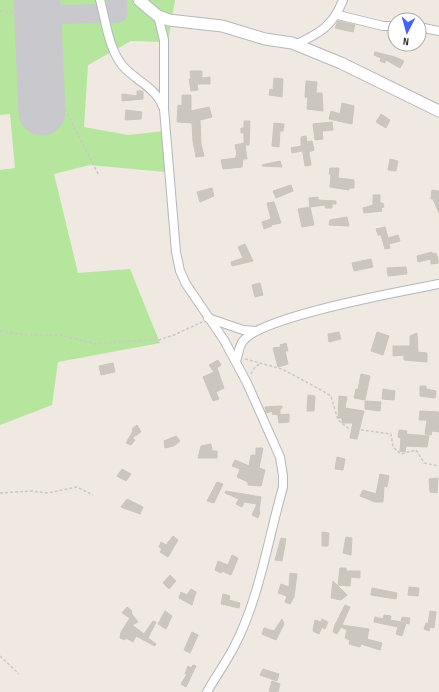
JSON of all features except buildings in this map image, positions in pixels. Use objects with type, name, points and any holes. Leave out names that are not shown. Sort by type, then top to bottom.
[{"type":"main road","points":[[139,0],[158,16],[169,20],[222,26],[296,45],[341,62],[439,111]]},
{"type":"street","points":[[100,0],[113,51],[128,71],[160,99],[164,109]]},
{"type":"street","points":[[296,45],[321,32],[338,15],[343,0]]},
{"type":"street","points":[[338,15],[387,26]]},
{"type":"street","points":[[158,16],[161,23],[164,40],[164,109],[176,252],[180,271],[186,284],[236,359],[280,457],[283,476],[283,487],[262,570],[250,607],[236,644],[207,692]]},
{"type":"street","points":[[427,29],[439,31]]},
{"type":"street","points":[[236,359],[242,342],[256,331],[286,320],[357,300],[439,284]]},
{"type":"street","points":[[208,318],[242,330],[256,331]]},
{"type":"path","points":[[0,11],[15,13],[38,10],[103,12]]},
{"type":"path","points":[[40,60],[98,174]]},
{"type":"path","points":[[0,331],[25,335],[60,335],[96,344],[125,340],[159,340],[193,328],[208,318]]},
{"type":"path","points":[[236,359],[282,369],[297,375],[331,396],[338,420],[348,428],[390,434],[393,447],[401,454],[416,450],[424,464],[439,466]]},
{"type":"path","points":[[247,384],[253,370],[260,364]]},
{"type":"path","points":[[0,493],[31,491],[48,493],[77,487],[93,495]]},
{"type":"path","points":[[0,656],[18,674]]},
{"type":"green space","points":[[0,0],[175,0],[168,42],[131,41],[88,65],[84,127],[128,135],[164,131],[165,172],[90,165],[54,174],[78,273],[130,269],[160,343],[58,362],[52,405],[0,425],[0,170],[15,168],[10,114],[0,115]]},
{"type":"taxiway","points":[[38,15],[118,13],[117,0]]},
{"type":"runway","points":[[37,0],[42,112]]}]
